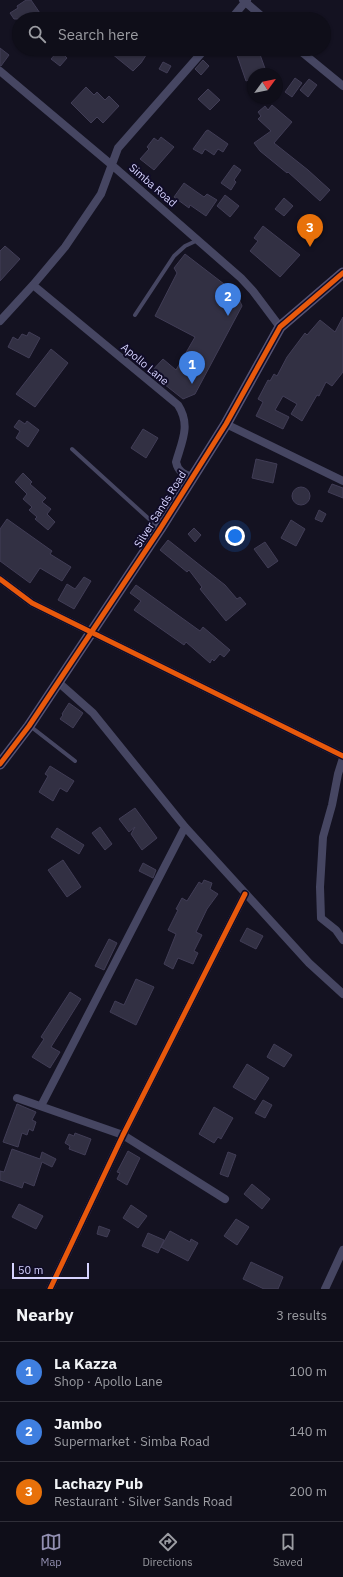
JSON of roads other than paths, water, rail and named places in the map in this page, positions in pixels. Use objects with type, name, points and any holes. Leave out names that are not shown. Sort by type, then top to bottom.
[{"type":"street","points":[[236,12],[245,1],[257,12]]},
{"type":"street","points":[[1,318],[33,285],[65,247],[101,194],[106,178],[113,166],[118,148],[199,56]]},
{"type":"street","points":[[307,56],[343,86]]},
{"type":"street","name":"Simba Road","points":[[0,71],[198,239],[253,291],[280,327]]},
{"type":"street","name":"Silver Sands Road","points":[[0,764],[29,726],[160,530],[226,424],[280,327],[343,272]]},
{"type":"street","name":"Apollo Lane","points":[[33,285],[178,405],[184,415],[186,424],[176,462],[177,468],[182,473],[192,477]]},
{"type":"street","points":[[226,424],[343,481]]},
{"type":"street","points":[[0,579],[32,603],[343,757],[323,837],[320,887],[321,918],[336,930],[343,940]]},
{"type":"street","points":[[58,682],[93,713],[185,827],[309,963],[343,994]]},
{"type":"street","points":[[41,1106],[185,827]]},
{"type":"street","points":[[50,1289],[123,1135],[245,894]]},
{"type":"street","points":[[17,1098],[123,1135],[225,1199]]},
{"type":"street","points":[[325,1289],[343,1250]]},
{"type":"lane","points":[[135,315],[174,256],[186,246],[198,239]]},
{"type":"lane","points":[[72,450],[160,530]]},
{"type":"lane","points":[[29,726],[75,761]]},
{"type":"place","name":"Lachazy Pub","points":[[310,247]]},
{"type":"place","name":"Jambo","points":[[228,316]]},
{"type":"place","name":"La Kazza","points":[[192,384]]}]
